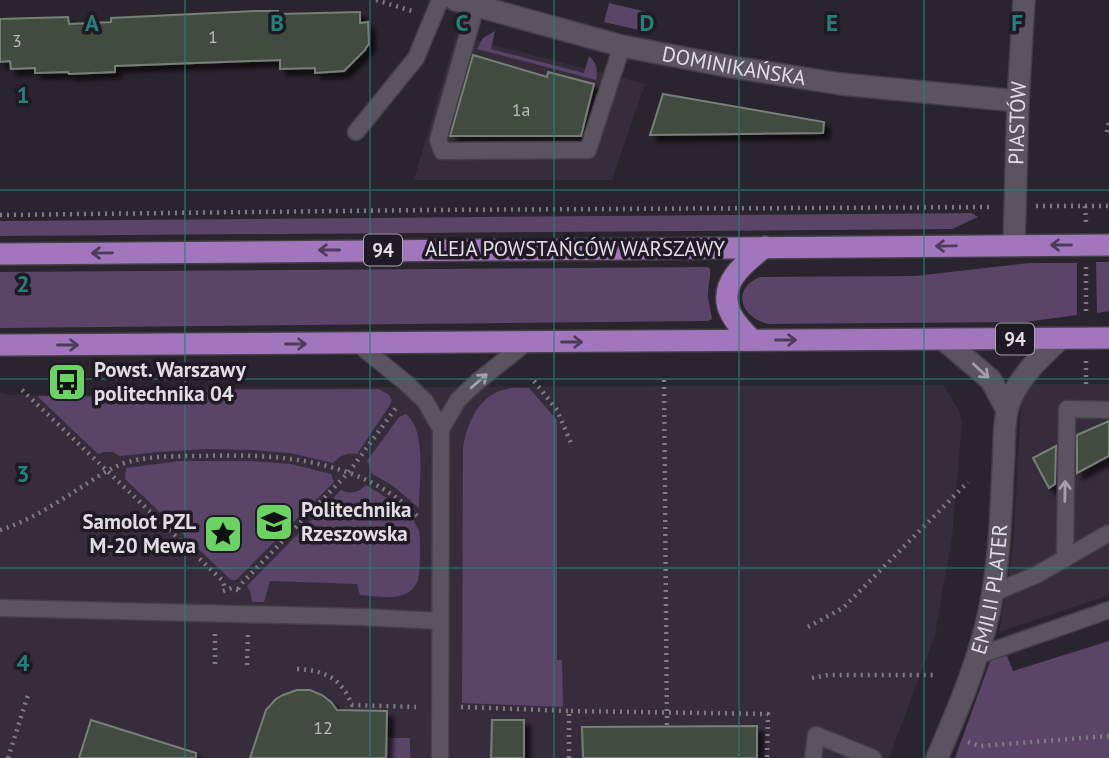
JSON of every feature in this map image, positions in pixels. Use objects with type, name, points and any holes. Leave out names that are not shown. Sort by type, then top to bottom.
[{"type":"main road","name":"ALEJA POWSTAŃCÓW WARSZAWY","points":[[0,254],[1109,245]]},
{"type":"main road","points":[[752,340],[730,313],[726,299],[729,284],[737,271],[765,247]]},
{"type":"main road","name":"94","points":[[0,345],[1109,338]]},
{"type":"street","name":"DOMINIKAŃSKA","points":[[455,0],[622,46],[732,67],[841,84],[1018,101]]},
{"type":"street","name":"PIASTÓW","points":[[1014,245],[1024,0]]},
{"type":"street","name":"EMILII PLATER","points":[[937,758],[976,656],[993,593],[1007,410],[1013,393],[1029,370],[1060,339]]},
{"type":"street","points":[[944,340],[991,380],[1007,410]]},
{"type":"lane","points":[[355,132],[416,58],[440,0]]},
{"type":"lane","points":[[476,6],[438,140],[442,151],[588,150],[622,46]]},
{"type":"lane","points":[[441,429],[458,400],[527,342]]},
{"type":"lane","points":[[357,343],[425,401],[441,429],[440,758]]},
{"type":"lane","points":[[1065,559],[1067,409],[1109,410]]},
{"type":"lane","points":[[993,593],[1036,576],[1109,533]]},
{"type":"lane","points":[[0,608],[440,621]]},
{"type":"lane","points":[[976,656],[1109,610]]},
{"type":"lane","points":[[813,758],[816,735],[873,758]]},
{"type":"path","points":[[376,0],[433,17]]},
{"type":"path","points":[[1107,132],[1109,120]]},
{"type":"path","points":[[1085,206],[1086,228]]},
{"type":"path","points":[[0,215],[1109,206]]},
{"type":"path","points":[[1086,262],[1086,314]]},
{"type":"path","points":[[1086,357],[1086,410]]},
{"type":"path","points":[[664,380],[667,726]]},
{"type":"path","points":[[534,382],[557,410],[571,443]]},
{"type":"path","points":[[22,390],[223,581],[225,589]]},
{"type":"path","points":[[238,589],[349,472],[400,402]]},
{"type":"path","points":[[0,530],[39,513],[107,470],[131,461],[226,455],[313,462],[349,472],[396,496],[422,521]]},
{"type":"path","points":[[808,627],[843,608],[968,482]]},
{"type":"path","points":[[215,642],[215,664]]},
{"type":"path","points":[[247,665],[248,643]]},
{"type":"path","points":[[297,669],[318,671],[331,676],[347,693],[352,705],[416,707]]},
{"type":"path","points":[[813,678],[828,675],[934,675]]},
{"type":"path","points":[[8,758],[28,695]]},
{"type":"path","points":[[457,707],[768,714],[767,758]]},
{"type":"path","points":[[569,711],[569,758]]},
{"type":"path","points":[[947,736],[980,746],[1109,736]]},
{"type":"shaded area","points":[[609,3],[647,12],[643,31],[604,22]]},
{"type":"shaded area","points":[[495,31],[491,49],[584,73],[589,56],[596,67],[596,80],[477,49],[483,38]]},
{"type":"shaded area","points":[[456,35],[645,84],[612,180],[414,180]]},
{"type":"shaded area","points":[[972,213],[978,217],[952,229],[0,236],[0,221]]},
{"type":"shaded area","points":[[1096,262],[1109,262],[1109,311],[1097,313]]},
{"type":"shaded area","points":[[1029,263],[1077,263],[1077,315],[1025,322],[768,324],[751,315],[742,295],[751,282],[760,277],[915,276]]},
{"type":"shaded area","points":[[708,267],[708,297],[712,319],[708,321],[0,328],[0,272]]},
{"type":"shaded area","points":[[1031,384],[1109,384],[1109,595],[999,632],[1013,548],[1021,410],[1023,398]]},
{"type":"shaded area","points":[[943,385],[959,410],[962,422],[952,537],[935,635],[889,758],[0,758],[0,393],[129,395],[146,388]]},
{"type":"shaded area","points":[[510,388],[529,388],[557,420],[557,660],[562,660],[563,707],[462,703],[465,438],[476,411],[489,397]]},
{"type":"shaded area","points":[[378,389],[388,394],[392,400],[390,405],[357,454],[344,455],[333,463],[290,453],[252,450],[207,449],[120,456],[113,452],[98,454],[37,396],[129,397],[147,390]]},
{"type":"shaded area","points":[[406,414],[413,422],[419,444],[419,508],[393,486],[371,473],[367,461],[399,417]]},
{"type":"shaded area","points":[[180,461],[291,464],[331,474],[334,482],[236,580],[231,580],[125,479],[126,468]]},
{"type":"shaded area","points":[[366,485],[404,510],[419,530],[419,576],[412,589],[399,596],[382,597],[360,595],[357,584],[270,581],[264,602],[252,602],[247,586],[341,490],[355,492]]},
{"type":"shaded area","points":[[1109,641],[1109,758],[955,758],[991,659],[1007,656],[1013,671]]},
{"type":"shaded area","points":[[387,738],[410,738],[410,758],[386,758]]},
{"type":"building","points":[[278,11],[278,14],[360,12],[360,23],[368,22],[369,44],[344,71],[315,73],[315,68],[280,69],[280,60],[115,66],[115,72],[69,74],[35,73],[35,68],[11,69],[10,61],[0,62],[0,19],[68,17],[69,24],[111,22],[111,18]]},
{"type":"building","points":[[473,55],[547,77],[548,72],[594,84],[581,136],[450,136]]},
{"type":"building","points":[[663,94],[824,122],[823,133],[650,135]]},
{"type":"building","points":[[1109,421],[1109,456],[1077,473],[1077,435]]},
{"type":"building","points":[[1056,446],[1055,484],[1049,488],[1033,458]]},
{"type":"building","points":[[297,690],[310,690],[322,695],[337,710],[387,711],[386,758],[250,758],[266,710],[276,699]]},
{"type":"building","points":[[91,720],[196,753],[196,758],[79,758]]},
{"type":"building","points":[[492,720],[524,720],[524,758],[491,758]]},
{"type":"building","points":[[757,726],[757,758],[583,758],[582,727]]},
{"type":"place","name":"Powst. Warszawy politechnika 04","points":[[67,382]]},
{"type":"place","name":"Politechnika Rzeszowska","points":[[274,522]]},
{"type":"place","name":"Samolot PZL M-20 Mewa","points":[[223,534]]}]
